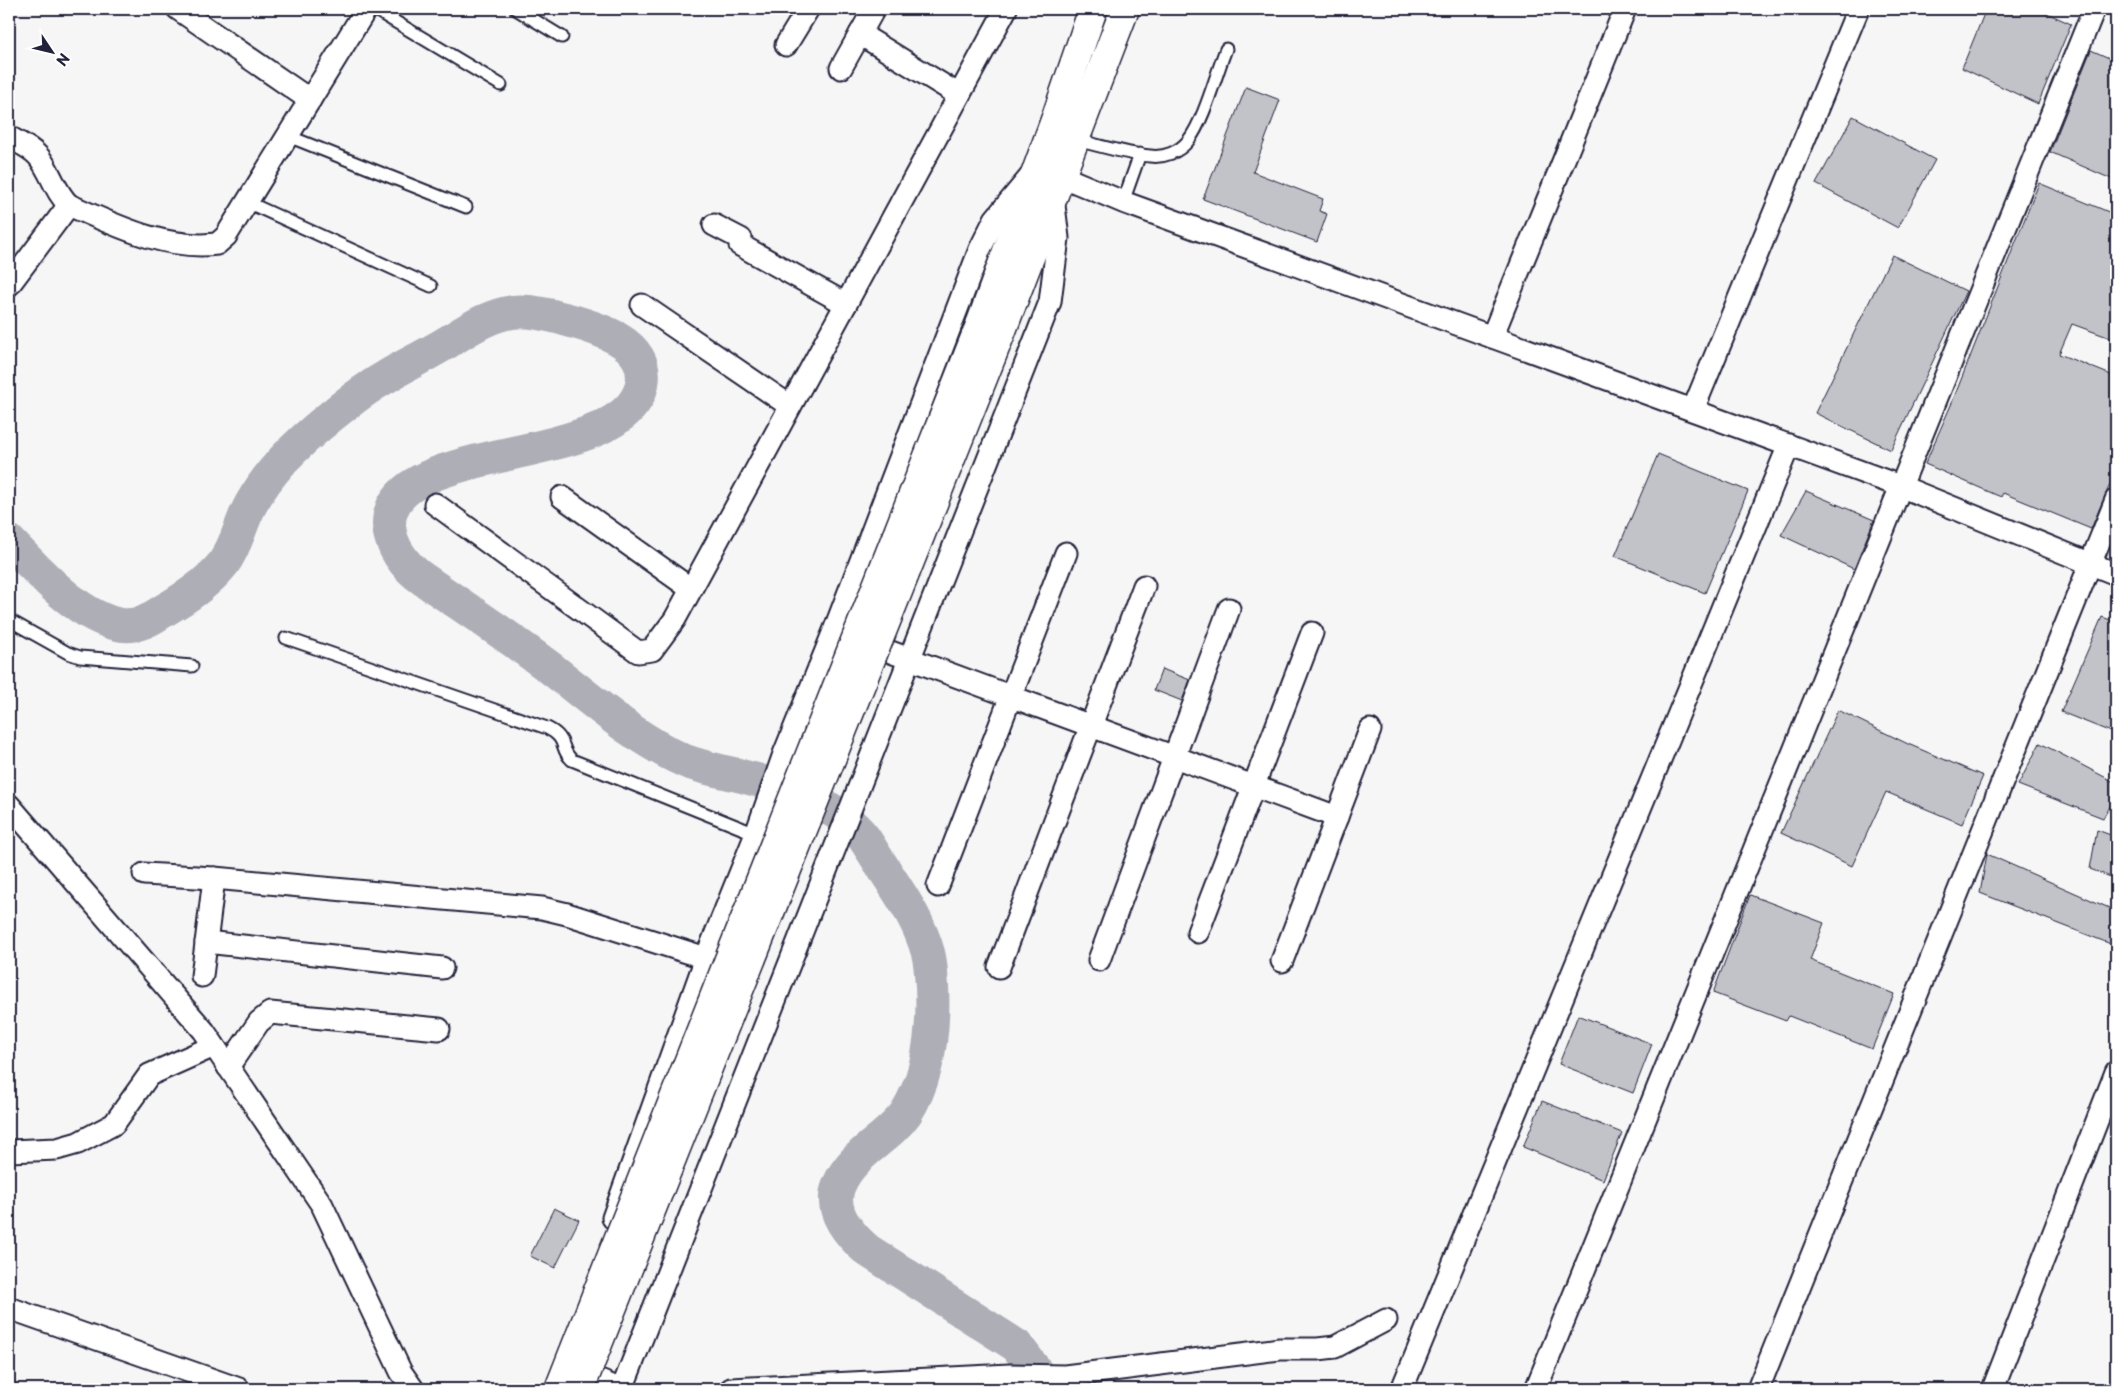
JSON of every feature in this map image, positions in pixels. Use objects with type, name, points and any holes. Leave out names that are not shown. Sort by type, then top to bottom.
[{"type":"main road","points":[[580,1389],[1050,180],[1093,9]]},
{"type":"main road","points":[[1050,180],[1075,140],[1125,9]]},
{"type":"main road","points":[[559,1377],[991,329]]},
{"type":"street","points":[[178,9],[310,100]]},
{"type":"street","points":[[9,137],[34,152],[40,158],[69,205],[135,234],[156,239],[210,245],[217,244],[226,236],[366,9]]},
{"type":"street","points":[[786,45],[808,9]]},
{"type":"street","points":[[841,68],[874,9]]},
{"type":"street","points":[[435,504],[638,652],[652,650],[675,619],[1006,9]]},
{"type":"street","points":[[1492,337],[1625,9]]},
{"type":"street","points":[[1693,410],[1858,9]]},
{"type":"street","points":[[1536,1389],[2094,9]]},
{"type":"street","points":[[860,34],[959,95]]},
{"type":"street","points":[[1050,180],[1123,202],[1790,445],[1900,486],[2116,574]]},
{"type":"street","points":[[551,1389],[559,1377],[706,958],[757,830],[784,754],[834,632],[980,249],[996,219],[1050,180]]},
{"type":"street","points":[[559,1377],[621,1389],[822,886],[864,772],[1050,302],[1058,238],[1050,180]]},
{"type":"street","points":[[9,285],[69,205]]},
{"type":"street","points":[[714,225],[741,239],[740,245],[846,304]]},
{"type":"street","points":[[642,305],[790,406]]},
{"type":"street","points":[[1402,1389],[1790,445]]},
{"type":"street","points":[[562,497],[691,589]]},
{"type":"street","points":[[1758,1389],[2116,500]]},
{"type":"street","points":[[938,886],[1066,553]]},
{"type":"street","points":[[999,967],[1144,586]]},
{"type":"street","points":[[1098,960],[1229,609]]},
{"type":"street","points":[[834,632],[1337,817]]},
{"type":"street","points":[[1198,932],[1312,633]]},
{"type":"street","points":[[1282,961],[1370,730]]},
{"type":"street","points":[[9,805],[204,1031],[322,1205],[402,1372],[413,1389]]},
{"type":"street","points":[[144,874],[214,878],[542,908],[567,914],[706,958]]},
{"type":"street","points":[[202,976],[214,878]]},
{"type":"street","points":[[206,942],[442,968]]},
{"type":"street","points":[[228,1067],[259,1022],[270,1013],[438,1029]]},
{"type":"street","points":[[9,1150],[35,1151],[78,1143],[114,1124],[149,1075],[214,1046]]},
{"type":"street","points":[[1994,1389],[2116,1072]]},
{"type":"street","points":[[9,1308],[239,1389]]},
{"type":"street","points":[[731,1389],[1010,1375],[1065,1376],[1280,1349],[1335,1347],[1386,1320]]},
{"type":"lane","points":[[374,9],[501,85]]},
{"type":"lane","points":[[516,9],[562,37]]},
{"type":"lane","points":[[1075,140],[1151,157],[1169,155],[1180,149],[1188,141],[1197,126],[1226,49]]},
{"type":"lane","points":[[288,136],[466,207]]},
{"type":"lane","points":[[1123,202],[1140,154]]},
{"type":"lane","points":[[247,202],[431,286]]},
{"type":"lane","points":[[9,620],[68,653],[80,657],[192,666]]},
{"type":"lane","points":[[286,638],[547,728],[557,733],[563,740],[567,753],[572,760],[757,830]]},
{"type":"building","points":[[1986,9],[2038,9],[2071,24],[2038,104],[1962,68]]},
{"type":"building","points":[[2091,50],[2116,61],[2116,181],[2050,152]]},
{"type":"building","points":[[1246,87],[1280,100],[1253,172],[1323,199],[1319,211],[1327,214],[1317,242],[1203,199]]},
{"type":"building","points":[[1853,116],[1935,160],[1898,228],[1816,184]]},
{"type":"building","points":[[2039,183],[2116,215],[2116,340],[2072,324],[2059,354],[2116,377],[2116,470],[2091,529],[2003,493],[2001,497],[1925,464],[1951,405]]},
{"type":"building","points":[[1892,255],[1966,291],[1891,450],[1815,413]]},
{"type":"building","points":[[1658,454],[1748,491],[1705,593],[1615,556]]},
{"type":"building","points":[[1806,491],[1874,520],[1854,569],[1781,535]]},
{"type":"building","points":[[2102,617],[2116,622],[2116,734],[2061,712]]},
{"type":"building","points":[[1162,669],[1190,680],[1182,701],[1154,690]]},
{"type":"building","points":[[1838,710],[1908,744],[1983,776],[1962,824],[1886,792],[1852,866],[1781,833]]},
{"type":"building","points":[[2040,743],[2116,783],[2116,797],[2103,818],[2018,785]]},
{"type":"building","points":[[2097,830],[2116,837],[2116,879],[2090,869]]},
{"type":"building","points":[[1987,854],[2116,911],[2116,946],[1980,893]]},
{"type":"building","points":[[1750,895],[1824,923],[1810,960],[1894,994],[1872,1049],[1789,1016],[1786,1021],[1713,993]]},
{"type":"building","points":[[1578,1015],[1652,1044],[1633,1093],[1559,1064]]},
{"type":"building","points":[[1542,1101],[1622,1133],[1603,1180],[1523,1147]]},
{"type":"building","points":[[554,1208],[579,1220],[555,1268],[530,1256]]},
{"type":"waterway","points":[[9,541],[46,579],[75,603],[106,621],[122,625],[139,624],[154,617],[195,590],[223,564],[228,557],[251,504],[262,486],[305,438],[374,384],[472,327],[502,314],[513,312],[536,313],[596,329],[609,334],[629,347],[641,364],[643,377],[642,384],[626,411],[596,430],[555,443],[464,464],[426,478],[399,497],[389,525],[392,541],[405,562],[416,574],[534,656],[614,718],[649,742],[685,761],[764,782],[812,799],[841,816],[864,838],[920,929],[930,965],[932,986],[931,1035],[925,1067],[914,1098],[898,1123],[861,1155],[845,1174],[836,1194],[838,1212],[853,1237],[867,1250],[1017,1346],[1035,1370],[1043,1389]]},
{"type":"railway","points":[[9,1383],[23,1389]]}]
